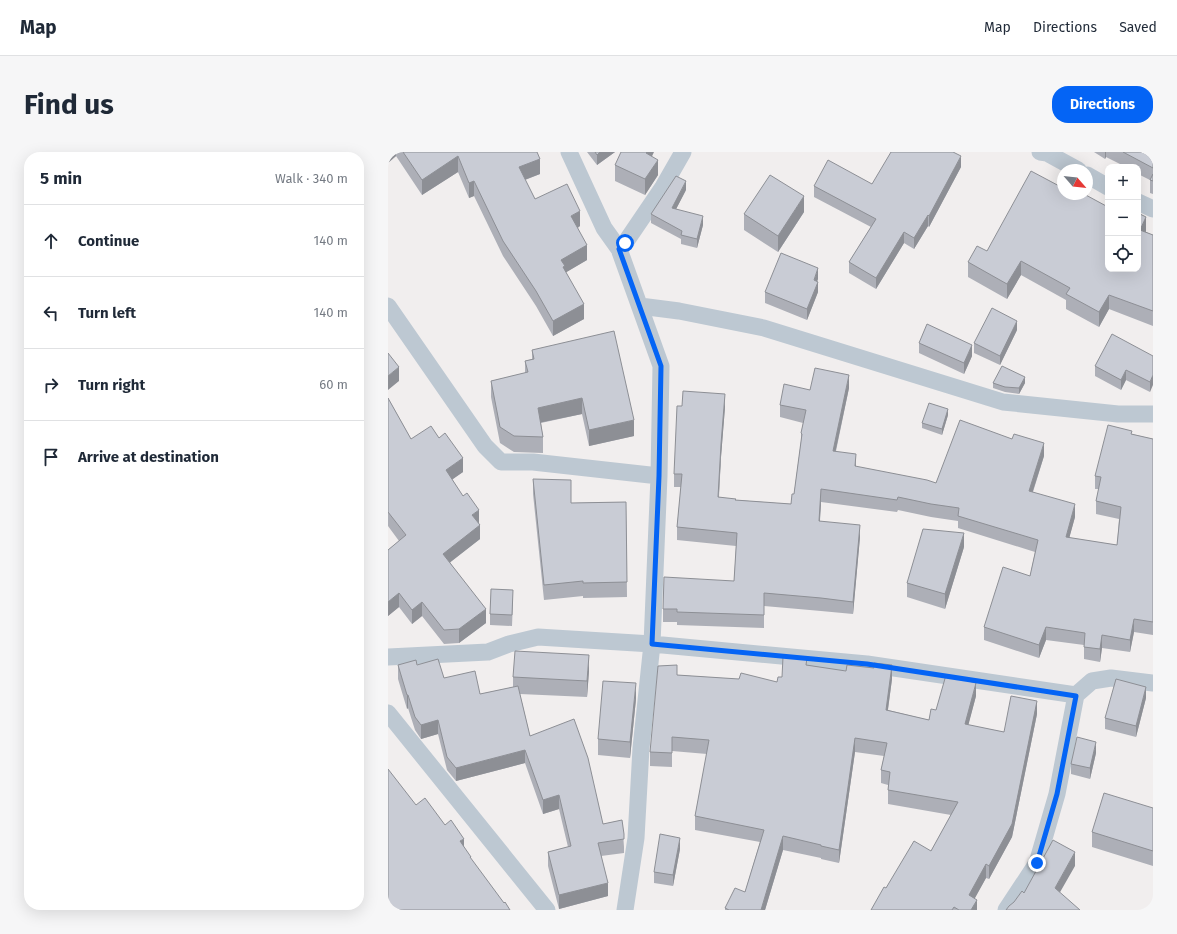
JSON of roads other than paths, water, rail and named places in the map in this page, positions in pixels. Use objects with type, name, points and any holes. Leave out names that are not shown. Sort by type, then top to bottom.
[{"type":"street","points":[[569,152],[604,228],[619,249],[661,366],[659,476],[652,644],[641,748],[636,838],[625,910]]},
{"type":"street","points":[[619,249],[625,243],[663,187],[683,152]]},
{"type":"street","points":[[1040,152],[1047,153],[1067,164]]},
{"type":"street","points":[[1093,178],[1105,184]]},
{"type":"street","points":[[1141,203],[1153,209]]},
{"type":"street","points":[[388,306],[485,446],[501,462],[533,462],[659,476]]},
{"type":"street","points":[[640,306],[679,311],[764,328],[1003,402],[1118,414],[1153,414]]},
{"type":"street","points":[[388,657],[488,652],[509,644],[538,637],[652,644],[867,664],[1076,696]]},
{"type":"street","points":[[1006,910],[1037,863],[1057,794],[1076,696],[1092,681],[1111,678],[1153,683]]},
{"type":"street","points":[[388,713],[547,910]]}]
